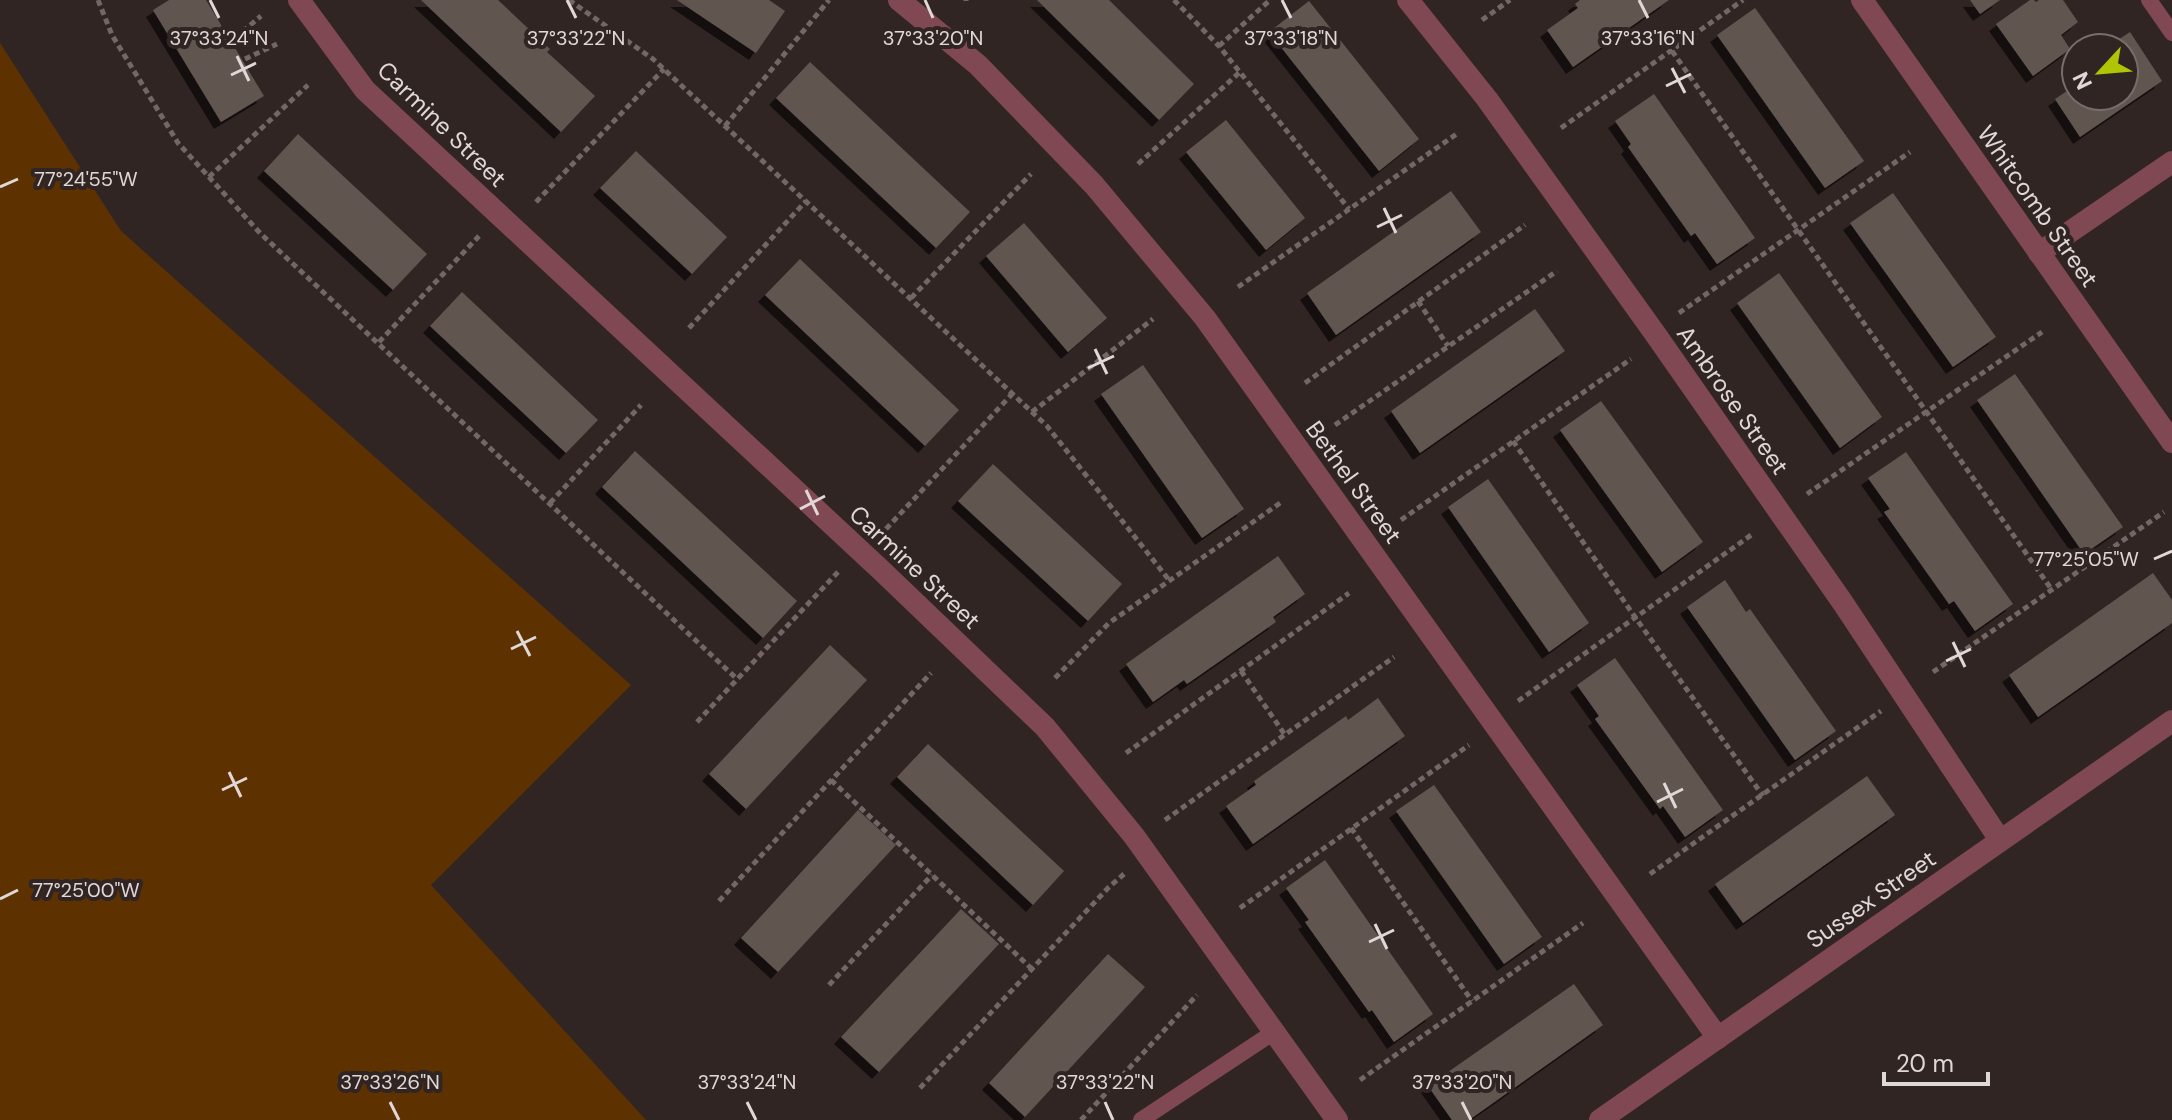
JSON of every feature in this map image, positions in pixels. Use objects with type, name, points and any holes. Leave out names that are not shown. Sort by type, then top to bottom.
[{"type":"street","name":"Carmine Street","points":[[299,0],[365,90],[871,560],[1045,727],[1134,836],[1337,1120]]},
{"type":"street","name":"Bethel Street","points":[[899,0],[1000,87],[1094,185],[1205,318],[1718,1038]]},
{"type":"street","name":"Ambrose Street","points":[[1408,0],[1487,99],[1665,348],[1843,603],[2000,840]]},
{"type":"street","name":"Whitcomb Street","points":[[1862,0],[2172,442]]},
{"type":"street","points":[[2039,253],[2172,162]]},
{"type":"street","name":"Sussex Street","points":[[1600,1120],[2172,721]]},
{"type":"lane","points":[[2149,0],[2172,33]]},
{"type":"lane","points":[[1141,1120],[1274,1032]]},
{"type":"path","points":[[98,0],[112,35],[178,143],[260,233],[737,679]]},
{"type":"path","points":[[569,0],[653,59],[1013,393],[1047,426],[1169,580]]},
{"type":"path","points":[[725,126],[829,0]]},
{"type":"path","points":[[1174,0],[1219,46],[1349,209]]},
{"type":"path","points":[[1219,46],[1270,0]]},
{"type":"path","points":[[1482,20],[1510,0]]},
{"type":"path","points":[[1561,128],[1743,0]]},
{"type":"path","points":[[235,38],[261,16]]},
{"type":"path","points":[[245,59],[277,44]]},
{"type":"path","points":[[1672,51],[2052,590]]},
{"type":"path","points":[[536,202],[664,69]]},
{"type":"path","points":[[1138,164],[1240,72]]},
{"type":"path","points":[[209,177],[308,85]]},
{"type":"path","points":[[1238,287],[1458,133]]},
{"type":"path","points":[[1679,313],[1910,152]]},
{"type":"path","points":[[911,298],[1031,174]]},
{"type":"path","points":[[689,328],[806,201]]},
{"type":"path","points":[[1305,383],[1525,225]]},
{"type":"path","points":[[379,342],[479,236]]},
{"type":"path","points":[[1335,425],[1557,271]]},
{"type":"path","points":[[1418,301],[1448,346]]},
{"type":"path","points":[[1032,412],[1153,319]]},
{"type":"path","points":[[1807,494],[2042,332]]},
{"type":"path","points":[[1401,520],[1631,359]]},
{"type":"path","points":[[886,529],[1013,393]]},
{"type":"path","points":[[550,503],[641,405]]},
{"type":"path","points":[[1513,441],[1763,796]]},
{"type":"path","points":[[1055,678],[1109,623],[1283,501]]},
{"type":"path","points":[[1933,672],[2164,512]]},
{"type":"path","points":[[1518,701],[1754,533]]},
{"type":"path","points":[[697,722],[838,572]]},
{"type":"path","points":[[1126,753],[1349,593]]},
{"type":"path","points":[[1165,820],[1394,657]]},
{"type":"path","points":[[1241,671],[1285,735]]},
{"type":"path","points":[[719,901],[931,673]]},
{"type":"path","points":[[1650,874],[1881,711]]},
{"type":"path","points":[[1240,908],[1469,745]]},
{"type":"path","points":[[831,780],[1032,969]]},
{"type":"path","points":[[1351,828],[1472,1001]]},
{"type":"path","points":[[920,1088],[1124,874]]},
{"type":"path","points":[[829,985],[932,875]]},
{"type":"path","points":[[1360,1080],[1583,923]]},
{"type":"path","points":[[1081,1120],[1197,995]]},
{"type":"shaded area","points":[[0,43],[121,231],[631,685],[431,885],[646,1120],[0,1120]]},
{"type":"building","points":[[169,0],[206,0],[264,96],[221,122],[153,10]]},
{"type":"building","points":[[421,0],[498,0],[550,49],[547,52],[595,96],[561,132]]},
{"type":"building","points":[[677,0],[769,0],[785,11],[756,53]]},
{"type":"building","points":[[1037,0],[1109,0],[1194,84],[1159,120]]},
{"type":"building","points":[[1580,0],[1669,0],[1573,67],[1547,30],[1578,8],[1575,4]]},
{"type":"building","points":[[1970,0],[2000,0],[1980,14]]},
{"type":"building","points":[[2030,0],[2063,0],[2078,22],[2060,32],[2060,56],[2033,76],[1996,24]]},
{"type":"building","points":[[1309,1],[1419,139],[1379,171],[1269,32]]},
{"type":"building","points":[[1755,8],[1864,161],[1825,188],[1717,35]]},
{"type":"building","points":[[2140,47],[2162,81],[2140,96]]},
{"type":"building","points":[[810,62],[970,212],[936,248],[776,98]]},
{"type":"building","points":[[1654,94],[1755,238],[1717,264],[1695,233],[1691,236],[1628,147],[1631,144],[1615,121]]},
{"type":"building","points":[[2064,112],[2117,112],[2080,137]]},
{"type":"building","points":[[1226,120],[1305,218],[1266,250],[1186,152]]},
{"type":"building","points":[[298,134],[427,254],[393,290],[264,171]]},
{"type":"building","points":[[636,151],[727,237],[692,274],[600,188]]},
{"type":"building","points":[[1451,191],[1481,232],[1336,335],[1307,293]]},
{"type":"building","points":[[1893,193],[1996,337],[1953,367],[1850,223]]},
{"type":"building","points":[[1024,223],[1107,318],[1068,352],[986,256]]},
{"type":"building","points":[[800,259],[959,410],[925,446],[765,295]]},
{"type":"building","points":[[1779,273],[1882,417],[1840,448],[1737,303]]},
{"type":"building","points":[[462,292],[598,420],[566,453],[430,326]]},
{"type":"building","points":[[1535,309],[1565,351],[1420,453],[1391,411]]},
{"type":"building","points":[[1143,365],[1244,509],[1202,538],[1101,394]]},
{"type":"building","points":[[2015,374],[2123,527],[2084,554],[1977,400]]},
{"type":"building","points":[[1601,401],[1703,542],[1662,572],[1560,430]]},
{"type":"building","points":[[635,451],[797,601],[763,638],[602,487]]},
{"type":"building","points":[[1906,452],[2013,604],[1975,631],[1954,601],[1949,604],[1884,512],[1890,509],[1868,478]]},
{"type":"building","points":[[993,464],[1122,584],[1088,621],[958,501]]},
{"type":"building","points":[[1488,479],[1589,623],[1549,652],[1448,507]]},
{"type":"building","points":[[1278,556],[1305,594],[1273,617],[1276,622],[1187,684],[1184,680],[1153,702],[1126,664]]},
{"type":"building","points":[[2153,573],[2172,600],[2172,623],[2038,717],[2009,675]]},
{"type":"building","points":[[1725,580],[1746,612],[1750,609],[1836,731],[1795,760],[1687,607]]},
{"type":"building","points":[[830,645],[867,680],[746,809],[709,774]]},
{"type":"building","points":[[1615,658],[1723,810],[1685,837],[1663,806],[1660,809],[1595,719],[1599,716],[1577,685]]},
{"type":"building","points":[[1378,698],[1405,736],[1253,844],[1226,806],[1256,785],[1254,781],[1346,716],[1348,720]]},
{"type":"building","points":[[928,744],[1064,871],[1033,905],[897,777]]},
{"type":"building","points":[[1867,776],[1895,815],[1743,923],[1715,884]]},
{"type":"building","points":[[1434,785],[1542,937],[1504,964],[1396,811]]},
{"type":"building","points":[[858,810],[896,845],[778,972],[741,938]]},
{"type":"building","points":[[1325,860],[1433,1014],[1394,1042],[1305,922],[1309,920],[1286,888]]},
{"type":"building","points":[[961,909],[999,944],[879,1072],[841,1037]]},
{"type":"building","points":[[1108,954],[1145,987],[1025,1117],[989,1083]]},
{"type":"building","points":[[1574,984],[1603,1025],[1469,1120],[1452,1120],[1428,1086]]}]
